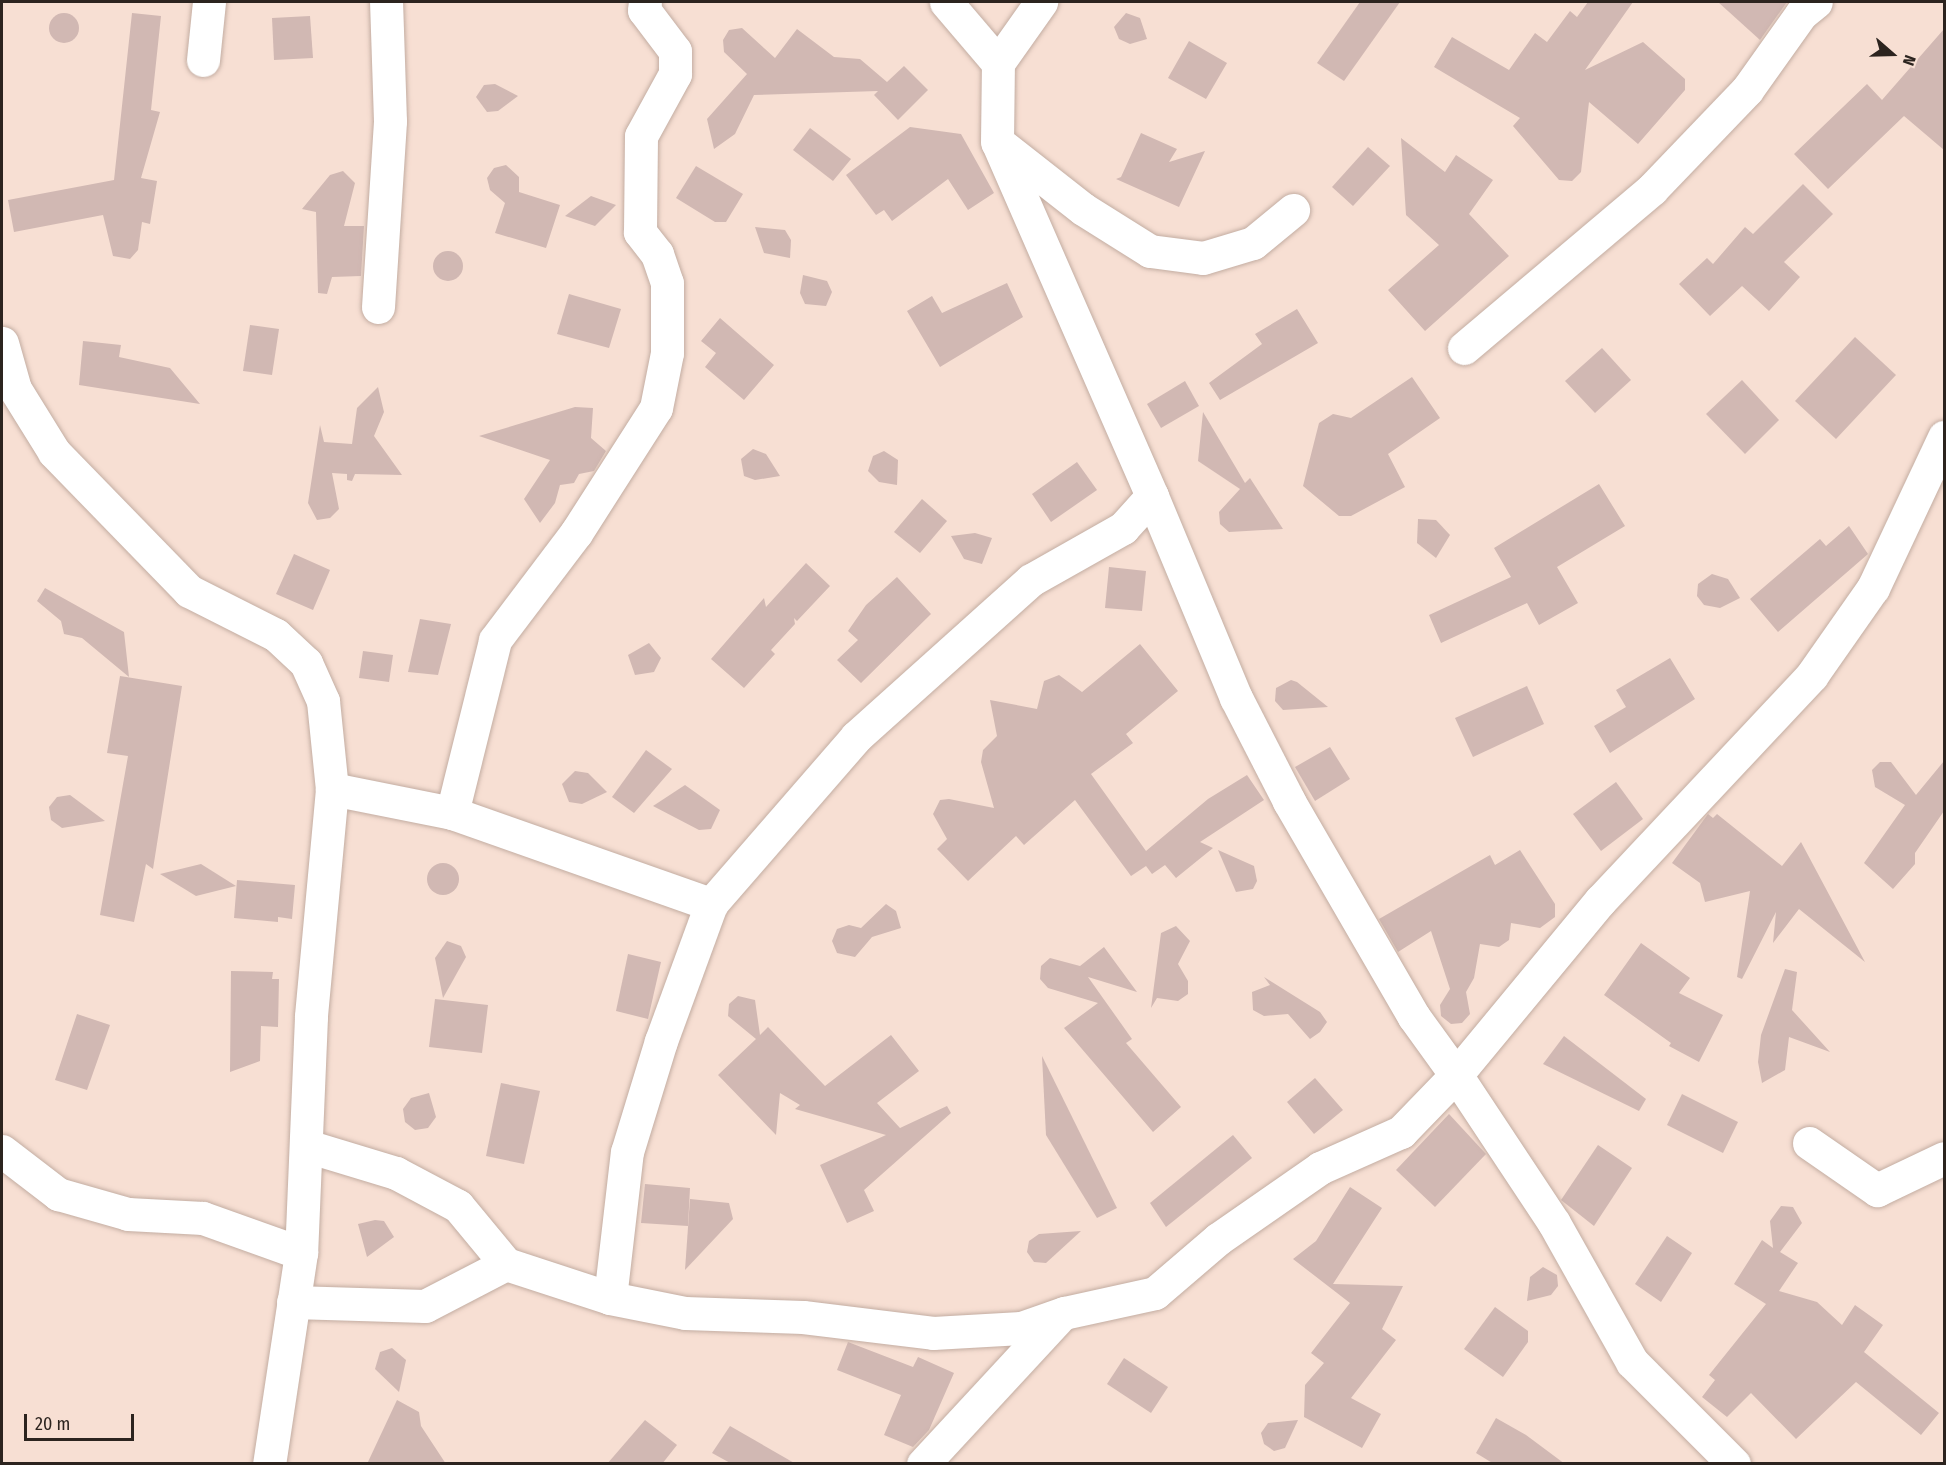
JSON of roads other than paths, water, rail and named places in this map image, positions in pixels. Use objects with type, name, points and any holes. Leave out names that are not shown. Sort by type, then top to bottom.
[{"type":"street","points":[[203,60],[209,2]]},
{"type":"street","points":[[378,307],[390,121],[386,2]]},
{"type":"street","points":[[452,813],[495,640],[576,533],[656,408],[668,353],[667,283],[657,254],[640,232],[641,136],[675,74],[675,51],[644,10],[645,2]]},
{"type":"street","points":[[946,2],[998,63]]},
{"type":"street","points":[[1041,2],[998,63],[997,142],[1152,496],[1236,698],[1289,801],[1414,1017],[1456,1075],[1554,1222],[1632,1362],[1734,1464]]},
{"type":"street","points":[[1464,348],[1652,189],[1747,90],[1801,14],[1816,2]]},
{"type":"street","points":[[997,142],[1083,209],[1150,251],[1203,258],[1253,243],[1293,210]]},
{"type":"street","points":[[2,343],[15,389],[54,452],[189,591],[276,635],[306,663],[323,701],[332,789],[311,1017],[301,1253],[269,1464]]},
{"type":"street","points":[[307,1146],[396,1173],[458,1206],[506,1264],[610,1298],[685,1313],[803,1317],[933,1333],[1021,1328],[1064,1313],[1155,1293],[1218,1239],[1320,1168],[1401,1131],[1456,1075],[1602,900],[1812,675],[1873,588],[1944,437]]},
{"type":"street","points":[[610,1298],[627,1152],[661,1041],[711,904],[856,736],[1030,580],[1123,528],[1152,496]]},
{"type":"street","points":[[332,789],[452,813],[711,904]]},
{"type":"street","points":[[1809,1143],[1876,1190],[1944,1158]]},
{"type":"street","points":[[2,1151],[57,1194],[128,1214],[203,1218],[301,1253]]},
{"type":"street","points":[[293,1302],[425,1306],[506,1264]]},
{"type":"street","points":[[923,1464],[1064,1313]]}]
